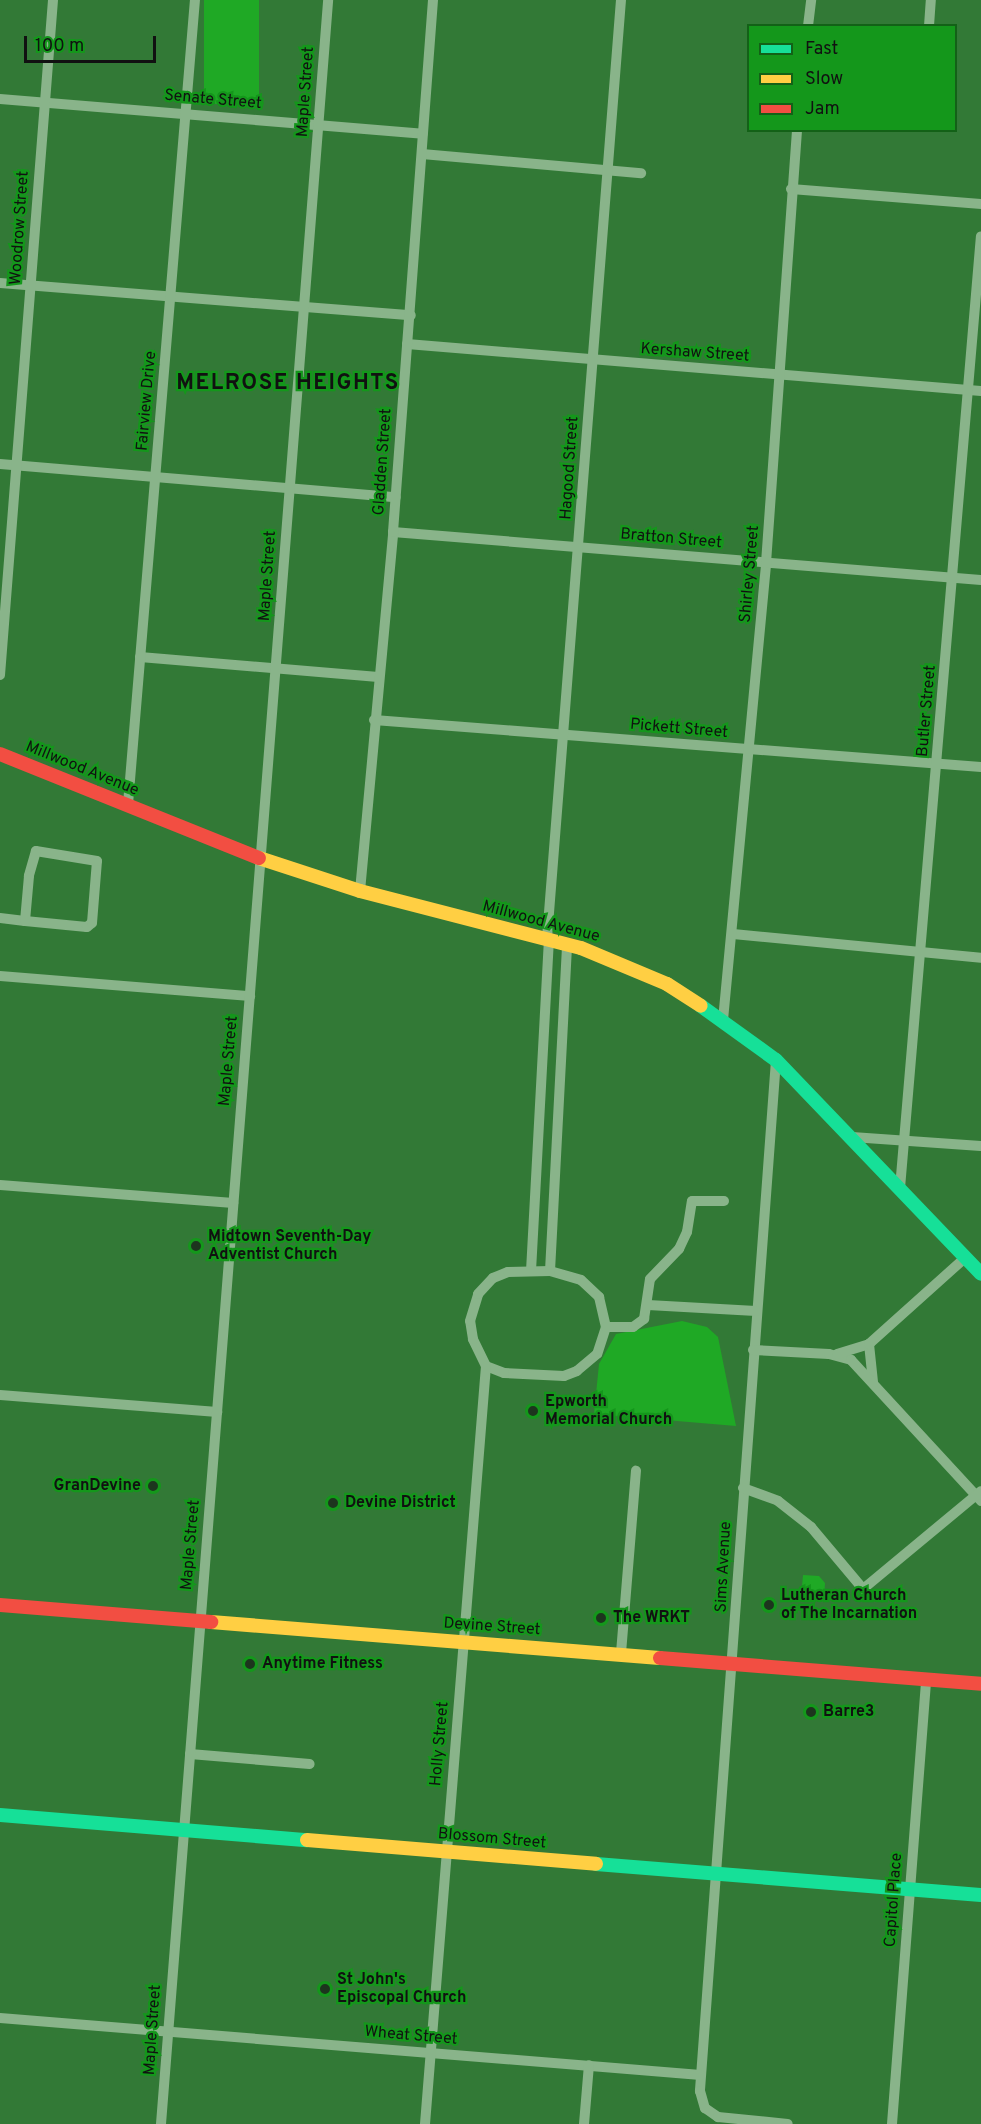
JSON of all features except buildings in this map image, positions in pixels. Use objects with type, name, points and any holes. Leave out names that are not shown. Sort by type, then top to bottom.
[{"type":"main road","name":"Millwood Avenue","points":[[0,754],[258,858],[360,891],[548,939],[667,984],[723,1020],[776,1060],[981,1274]]},
{"type":"main road","name":"Devine Street","points":[[0,1605],[621,1653],[981,1684]]},
{"type":"main road","name":"Blossom Street","points":[[0,1815],[981,1895]]},
{"type":"street","name":"Woodrow Street","points":[[0,675],[53,0]]},
{"type":"street","name":"Fairview Drive","points":[[128,804],[195,0]]},
{"type":"street","name":"Maple Street","points":[[161,2124],[250,996],[258,858],[276,669],[328,0]]},
{"type":"street","name":"Gladden Street","points":[[360,891],[411,315],[433,0]]},
{"type":"street","name":"Hagood Street","points":[[531,1271],[561,733],[610,170],[621,0]]},
{"type":"street","points":[[808,24],[811,0]]},
{"type":"street","points":[[929,24],[931,0]]},
{"type":"street","name":"Senate Street","points":[[0,99],[45,104],[186,112],[423,134]]},
{"type":"street","name":"Shirley Street","points":[[723,1020],[733,933],[766,563],[797,132]]},
{"type":"street","points":[[422,154],[642,172]]},
{"type":"street","points":[[791,189],[981,204]]},
{"type":"street","name":"Butler Street","points":[[900,1188],[938,764],[981,236]]},
{"type":"street","points":[[0,283],[411,315]]},
{"type":"street","name":"Kershaw Street","points":[[407,344],[592,361],[981,391]]},
{"type":"street","points":[[0,464],[396,497]]},
{"type":"street","name":"Bratton Street","points":[[393,532],[981,580]]},
{"type":"street","points":[[140,657],[378,677]]},
{"type":"street","name":"Pickett Street","points":[[374,720],[981,767]]},
{"type":"street","points":[[0,918],[25,921],[87,927],[92,923],[98,861],[36,851],[25,921]]},
{"type":"street","points":[[733,933],[981,958]]},
{"type":"street","points":[[550,1271],[567,945]]},
{"type":"street","points":[[0,976],[250,996]]},
{"type":"street","name":"Sims Avenue","points":[[701,2075],[718,1874],[743,1488],[776,1060]]},
{"type":"street","points":[[852,1137],[981,1146]]},
{"type":"street","points":[[0,1185],[233,1203]]},
{"type":"street","points":[[606,1327],[633,1327],[644,1319],[648,1305],[650,1279],[678,1249],[687,1232],[692,1201],[724,1201]]},
{"type":"street","points":[[830,1354],[869,1344],[966,1257]]},
{"type":"street","points":[[550,1271],[569,1274],[591,1288],[604,1310],[606,1327],[597,1354],[578,1371],[564,1376],[504,1373],[486,1366],[472,1340],[470,1321],[474,1302],[493,1278],[508,1272],[550,1271]]},
{"type":"street","points":[[648,1305],[756,1311]]},
{"type":"street","points":[[869,1344],[873,1383]]},
{"type":"street","points":[[743,1488],[778,1501],[811,1527],[863,1589],[979,1496],[851,1360],[830,1354],[753,1350]]},
{"type":"street","name":"Holly Street","points":[[425,2124],[445,1852],[486,1366]]},
{"type":"street","points":[[0,1395],[217,1412]]},
{"type":"street","points":[[621,1653],[636,1471]]},
{"type":"street","name":"Capitol Place","points":[[892,2124],[926,1679]]},
{"type":"street","points":[[190,1754],[310,1764]]},
{"type":"street","name":"Wheat Street","points":[[0,2018],[701,2075]]},
{"type":"street","points":[[584,2124],[589,2065]]},
{"type":"street","points":[[701,2075],[700,2096],[708,2111],[718,2117],[756,2123],[788,2124]]},
{"type":"green space","points":[[204,0],[259,0],[259,104],[204,104]]},
{"type":"green space","points":[[682,1321],[707,1327],[718,1337],[736,1426],[594,1414],[599,1364],[616,1334]]},
{"type":"green space","points":[[803,1575],[819,1576],[825,1583],[824,1599],[801,1598]]},
{"type":"traffic: fast","points":[[701,1006],[776,1060],[981,1274]]},
{"type":"traffic: fast","points":[[0,1815],[307,1840]]},
{"type":"traffic: fast","points":[[596,1864],[981,1895]]},
{"type":"traffic: slow","points":[[259,858],[360,891],[581,948],[667,984],[701,1006]]},
{"type":"traffic: slow","points":[[211,1622],[660,1658]]},
{"type":"traffic: slow","points":[[307,1840],[596,1864]]},
{"type":"traffic: jam","points":[[0,754],[259,858]]},
{"type":"traffic: jam","points":[[0,1605],[211,1622]]},
{"type":"traffic: jam","points":[[660,1658],[981,1684]]},
{"type":"place","name":"Midtown Seventh-Day Adventist Church","points":[[196,1246]]},
{"type":"place","name":"Epworth Memorial Church","points":[[533,1411]]},
{"type":"place","name":"GranDevine","points":[[153,1486]]},
{"type":"place","name":"Devine District","points":[[333,1503]]},
{"type":"place","name":"Lutheran Church of The Incarnation","points":[[769,1605]]},
{"type":"place","name":"The WRKT","points":[[601,1618]]},
{"type":"place","name":"Anytime Fitness","points":[[250,1664]]},
{"type":"place","name":"Barre3","points":[[811,1712]]},
{"type":"place","name":"St John's Episcopal Church","points":[[325,1989]]},
{"type":"district","name":"MELROSE HEIGHTS","points":[[288,384]]}]
